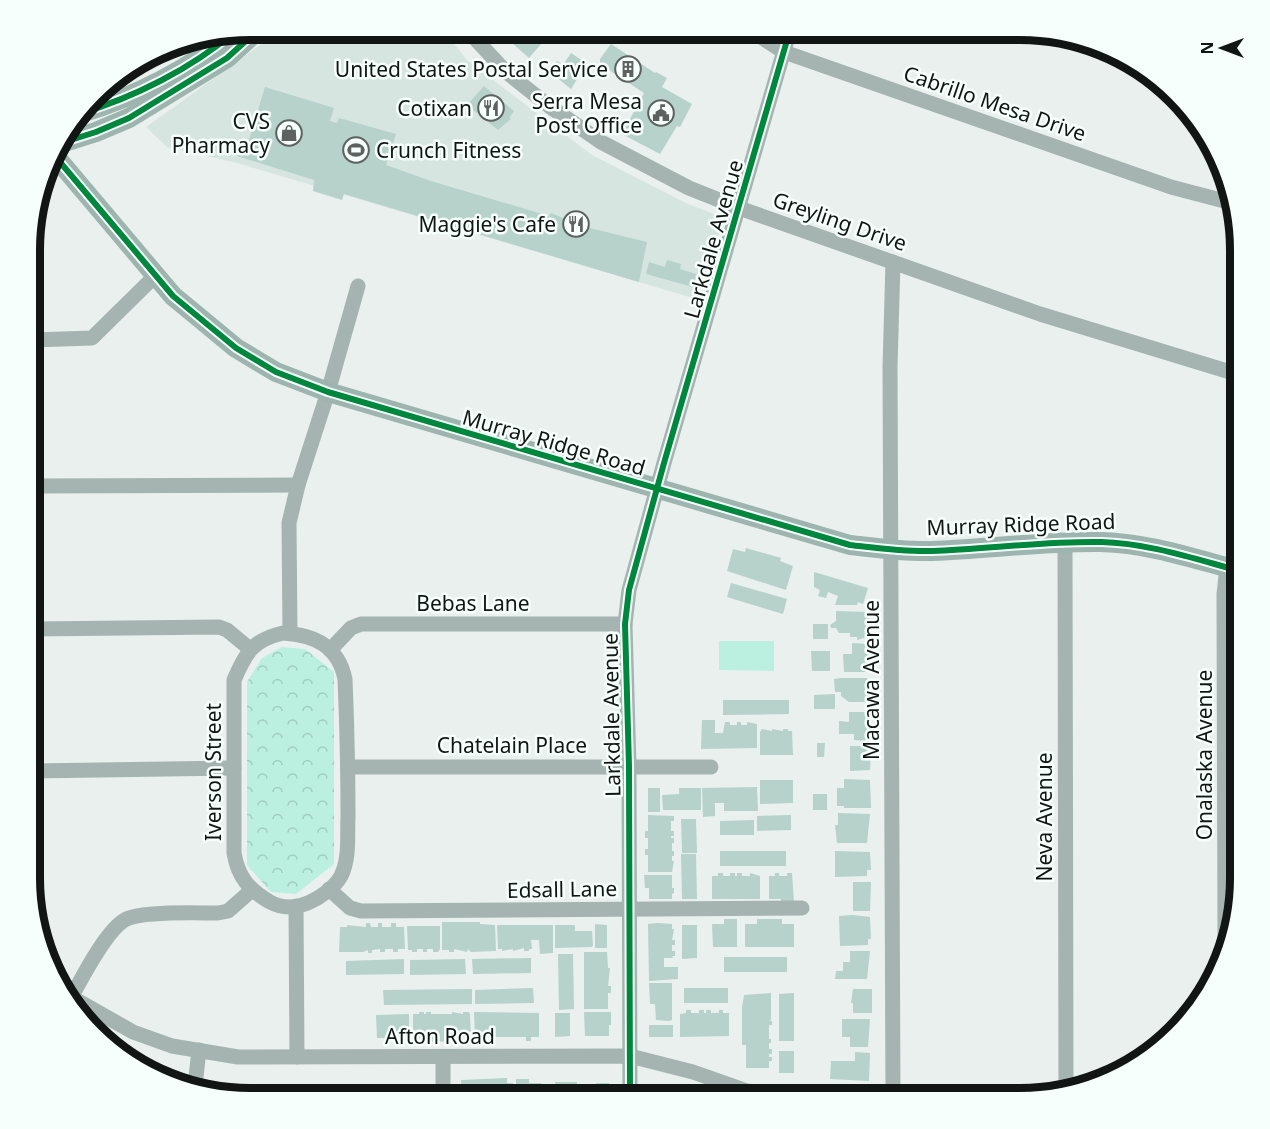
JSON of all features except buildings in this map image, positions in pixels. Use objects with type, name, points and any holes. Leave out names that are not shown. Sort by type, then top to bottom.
[{"type":"main road","points":[[73,139],[129,118],[227,58],[247,40]]},
{"type":"main road","points":[[97,107],[148,87],[221,42]]},
{"type":"main road","name":"Murray Ridge Road","points":[[60,162],[173,296],[236,348],[276,372],[328,392],[850,544],[891,550],[930,552],[1065,542],[1117,543],[1166,551],[1230,568]]},
{"type":"street","name":"Greyling Drive","points":[[477,40],[505,71],[581,128],[661,175],[739,208],[1040,314],[1229,372]]},
{"type":"street","name":"Cabrillo Mesa Drive","points":[[766,41],[784,52],[1171,187],[1223,201]]},
{"type":"street","name":"Larkdale Avenue","points":[[630,1088],[630,909],[625,624],[629,590],[787,41]]},
{"type":"street","name":"Macawa Avenue","points":[[893,262],[890,367],[893,1088]]},
{"type":"street","points":[[40,340],[92,338],[156,275]]},
{"type":"street","points":[[290,633],[289,523],[298,485],[328,392],[358,286]]},
{"type":"street","points":[[40,486],[298,485]]},
{"type":"street","name":"Neva Avenue","points":[[1065,542],[1066,1083]]},
{"type":"street","name":"Onalaska Avenue","points":[[1225,920],[1224,594],[1230,580]]},
{"type":"street","name":"Bebas Lane","points":[[330,650],[351,628],[361,624],[625,624]]},
{"type":"street","points":[[41,629],[219,627],[227,630],[250,649],[268,636],[290,633],[320,642],[342,665],[345,679],[348,766],[347,855],[340,876],[329,889],[315,900],[296,906],[297,1057]]},
{"type":"street","name":"Iverson Street","points":[[250,649],[234,680],[235,859],[241,877],[252,890],[282,907],[296,906]]},
{"type":"street","name":"Chatelain Place","points":[[348,766],[711,767]]},
{"type":"street","points":[[41,771],[234,768]]},
{"type":"street","name":"Edsall Lane","points":[[329,889],[350,908],[361,911],[802,909]]},
{"type":"street","points":[[73,989],[100,947],[127,918],[228,911],[252,890]]},
{"type":"street","name":"Afton Road","points":[[82,1002],[133,1032],[172,1046],[238,1057],[630,1056],[693,1072],[741,1088]]},
{"type":"street","points":[[196,1080],[199,1050]]},
{"type":"street","points":[[443,1058],[443,1088]]},
{"type":"shaded area","points":[[267,40],[451,40],[467,60],[592,155],[686,203],[724,218],[696,299],[237,163],[167,147],[146,127]]},
{"type":"green space","points":[[719,641],[774,641],[774,671],[719,670]]},
{"type":"green space","points":[[282,647],[305,649],[334,672],[334,864],[296,894],[271,892],[247,865],[247,682],[262,658]]},
{"type":"cycle path","points":[[73,139],[129,118],[227,58],[247,40]]},
{"type":"cycle path","points":[[630,1088],[629,766],[625,624],[629,590],[787,41]]},
{"type":"cycle path","points":[[97,108],[181,70],[222,42]]},
{"type":"cycle path","points":[[60,162],[173,296],[236,348],[276,372],[328,392],[850,545],[922,551],[1058,543],[1119,543],[1171,552],[1230,568]]},
{"type":"place","name":"United States Postal Service","points":[[628,69]]},
{"type":"place","name":"Cotixan","points":[[491,108]]},
{"type":"place","name":"Serra Mesa Post Office","points":[[661,113]]},
{"type":"place","name":"CVS Pharmacy","points":[[289,133]]},
{"type":"place","name":"Crunch Fitness","points":[[356,150]]},
{"type":"place","name":"Maggie's Cafe","points":[[576,224]]}]
